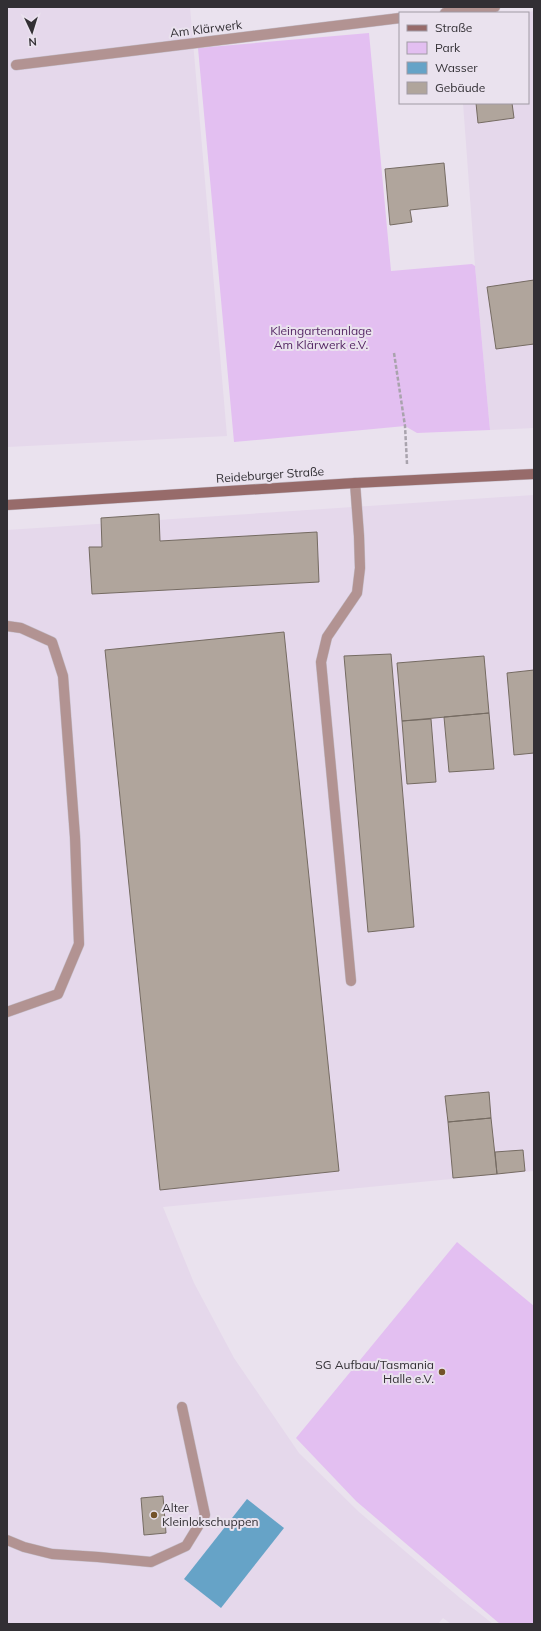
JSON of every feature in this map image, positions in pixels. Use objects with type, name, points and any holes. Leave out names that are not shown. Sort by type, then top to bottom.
[{"type":"street","points":[[453,12],[495,7]]},
{"type":"street","name":"Am Klärwerk","points":[[16,65],[399,18]]},
{"type":"street","name":"Reideburger Straße","points":[[7,506],[355,483],[534,474]]},
{"type":"street","points":[[351,981],[321,662],[327,637],[357,594],[360,560],[355,483]]},
{"type":"street","points":[[7,626],[21,628],[52,642],[63,676],[75,837],[79,944],[58,994],[7,1012]]},
{"type":"street","points":[[7,1540],[24,1547],[52,1554],[98,1556],[151,1562],[186,1546],[205,1515],[182,1408]]},
{"type":"path","points":[[394,353],[405,426],[408,480]]},
{"type":"shaded area","points":[[7,7],[190,7],[227,436],[7,447]]},
{"type":"shaded area","points":[[534,11],[534,428],[490,430],[475,266],[463,104],[529,104],[529,12],[528,12]]},
{"type":"shaded area","points":[[534,495],[534,1171],[163,1207],[194,1283],[234,1358],[299,1453],[359,1512],[460,1598],[493,1624],[451,1624],[443,1618],[438,1624],[7,1624],[7,530]]},
{"type":"green space","name":"Kleingartenanlage Am Klärwerk e.V.","points":[[369,33],[391,271],[472,264],[475,266],[490,430],[417,433],[405,426],[234,442],[198,48]]},
{"type":"green space","name":"SG Aufbau/Tasmania Halle e.V.","points":[[457,1242],[534,1306],[534,1624],[500,1624],[356,1501],[296,1438]]},
{"type":"water","points":[[247,1499],[284,1528],[221,1608],[184,1579]]},
{"type":"building","points":[[476,104],[512,104],[514,118],[478,123]]},
{"type":"building","points":[[444,163],[448,206],[410,210],[412,222],[390,225],[385,169]]},
{"type":"building","points":[[534,280],[534,344],[496,349],[487,287]]},
{"type":"building","points":[[159,514],[160,541],[317,532],[319,582],[92,594],[89,547],[102,547],[101,518]]},
{"type":"building","points":[[284,632],[339,1171],[160,1190],[105,650]]},
{"type":"building","points":[[391,654],[414,927],[368,932],[344,656]]},
{"type":"building","points":[[484,656],[489,713],[402,721],[397,663]]},
{"type":"building","points":[[534,670],[534,753],[514,755],[507,673]]},
{"type":"building","points":[[489,713],[494,769],[449,772],[444,717]]},
{"type":"building","points":[[431,719],[436,782],[407,784],[402,721]]},
{"type":"building","points":[[489,1092],[491,1118],[448,1122],[445,1096]]},
{"type":"building","points":[[491,1118],[497,1174],[453,1178],[448,1122]]},
{"type":"building","points":[[523,1150],[525,1171],[497,1174],[495,1152]]},
{"type":"building","name":"Alter Kleinlokschuppen","points":[[163,1496],[166,1533],[144,1535],[141,1498]]},
{"type":"place","name":"SG Aufbau/Tasmania Halle e.V.","points":[[442,1372]]},
{"type":"place","name":"Alter Kleinlokschuppen","points":[[154,1515]]}]
